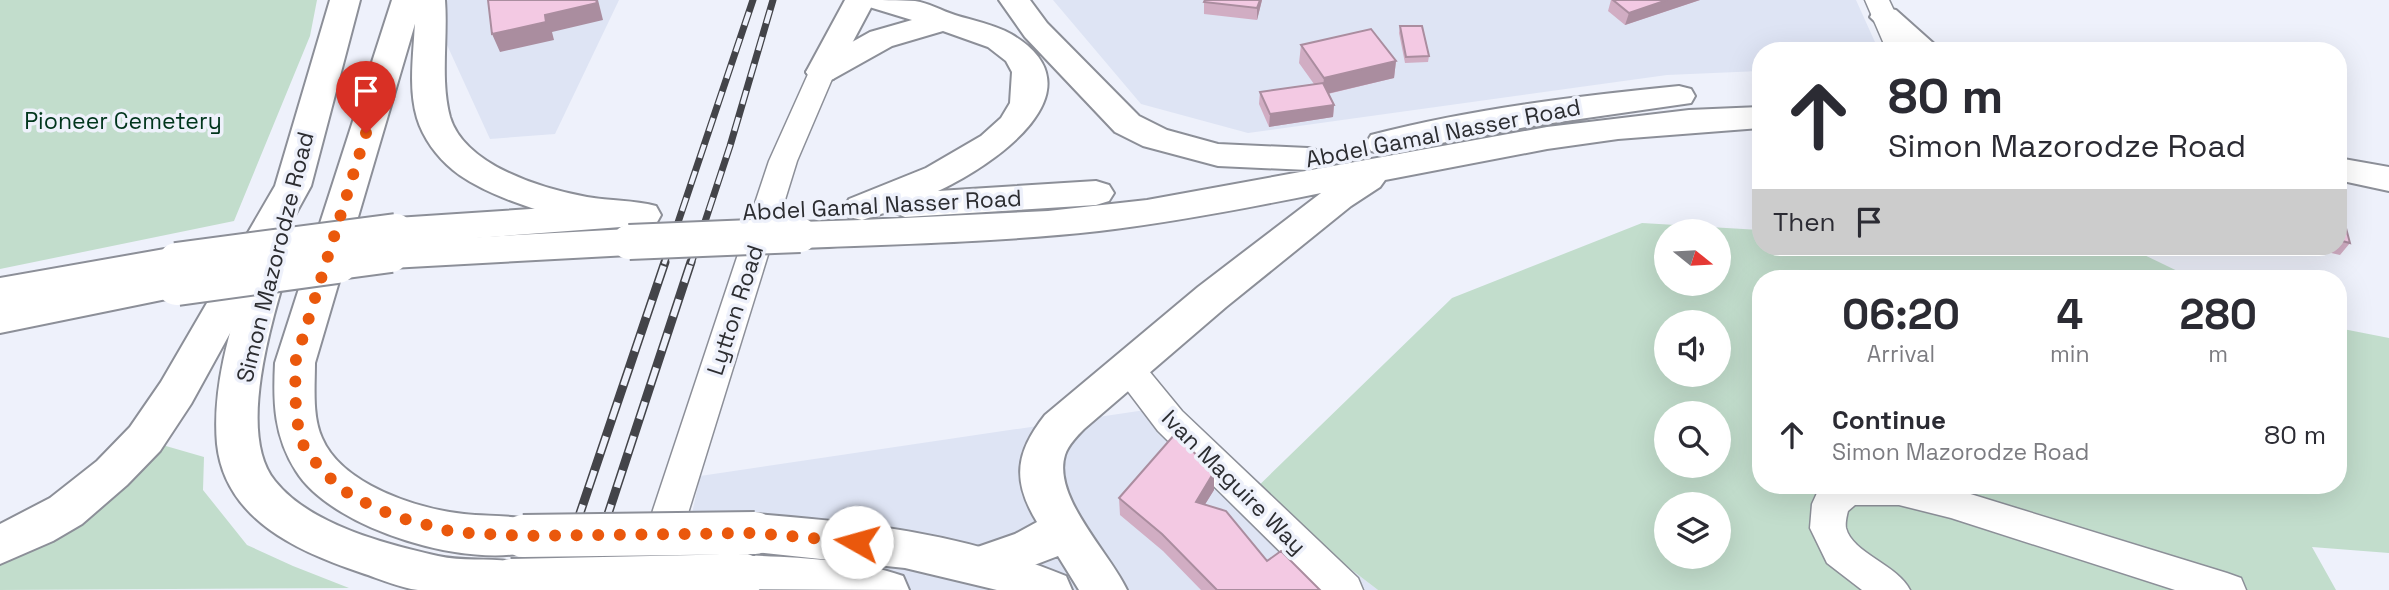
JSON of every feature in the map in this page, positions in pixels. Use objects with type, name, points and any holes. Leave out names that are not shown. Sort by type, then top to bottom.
[{"type":"main road","name":"Simon Mazorodze Road","points":[[345,0],[251,332],[243,371],[238,414],[239,448],[248,476],[266,502],[307,531],[430,584],[511,580],[750,554]]},
{"type":"main road","name":"Simon Mazorodze Road","points":[[407,0],[295,363],[294,390],[302,443],[321,470],[351,496],[394,516],[453,532],[750,554]]},
{"type":"main road","points":[[430,0],[434,118],[454,153],[487,177],[526,192],[633,224]]},
{"type":"main road","name":"Lytton Road","points":[[822,72],[860,0]]},
{"type":"main road","points":[[862,208],[920,187],[978,156],[1006,131],[1029,100],[1031,90],[1029,71],[1021,57],[992,36],[877,0]]},
{"type":"main road","points":[[1014,0],[1036,30],[1127,124],[1155,138],[1218,155],[1308,159]]},
{"type":"main road","points":[[1881,8],[1917,42]]},
{"type":"main road","points":[[822,72],[881,39],[943,21]]},
{"type":"main road","name":"Abdel Gamal Nasser Road","points":[[806,222],[862,208],[1073,196],[1233,173],[1577,106],[1752,93]]},
{"type":"main road","name":"Abdel Gamal Nasser Road","points":[[1,311],[177,272],[394,243],[633,224],[806,222],[1024,227],[1118,217],[1599,131],[1706,120],[1752,118]]},
{"type":"main road","points":[[2347,148],[2389,155]]},
{"type":"main road","points":[[1104,590],[1064,530],[1040,482],[1040,461],[1051,436],[1212,297],[1338,198],[1381,170]]},
{"type":"main road","points":[[2347,171],[2389,179]]},
{"type":"main road","points":[[0,545],[66,511],[112,473],[145,439],[176,393],[293,186]]},
{"type":"main road","points":[[982,565],[1029,549],[1064,530]]},
{"type":"main road","points":[[750,554],[830,539],[910,550],[982,565],[1049,590]]},
{"type":"main road","points":[[750,554],[833,581],[886,590]]},
{"type":"street","points":[[1881,8],[1896,42]]},
{"type":"street","name":"Lytton Road","points":[[651,590],[671,510],[783,161],[822,72]]},
{"type":"street","name":"Ivan Maguire Way","points":[[1128,369],[1170,421],[1344,590]]},
{"type":"street","points":[[1842,494],[1830,504],[1828,528],[1840,552],[1891,590]]},
{"type":"street","points":[[1915,494],[2227,590]]},
{"type":"shaded area","points":[[439,0],[619,0],[555,134],[490,139],[437,23]]},
{"type":"shaded area","points":[[1053,0],[1856,0],[1875,42],[1752,42],[1752,71],[1667,75],[1248,133],[1141,104]]},
{"type":"shaded area","points":[[1152,409],[1251,493],[1378,590],[676,590],[700,476]]},
{"type":"green space","name":"Pioneer Cemetery","points":[[0,0],[317,0],[310,36],[234,221],[0,269]]},
{"type":"green space","points":[[1642,223],[1654,224],[1654,296],[1731,296],[1731,228],[1752,230],[1752,256],[2146,256],[2175,270],[1752,270],[1752,494],[2347,494],[2347,330],[2389,338],[2389,553],[2312,547],[2336,590],[1378,590],[1251,493],[1452,298]]},
{"type":"green space","points":[[159,444],[204,457],[203,490],[247,545],[349,588],[0,590],[0,555]]},
{"type":"building","points":[[488,0],[596,0],[597,3],[545,15],[546,22],[492,34]]},
{"type":"building","points":[[1260,0],[1257,8],[1204,2]]},
{"type":"building","points":[[1613,0],[1667,0],[1629,13]]},
{"type":"building","points":[[1400,26],[1422,26],[1429,56],[1406,57]]},
{"type":"building","points":[[1371,29],[1396,61],[1324,78],[1301,45]]},
{"type":"building","points":[[1323,83],[1334,105],[1270,114],[1260,92]]},
{"type":"building","points":[[1175,434],[1214,472],[1196,502],[1226,511],[1267,561],[1281,551],[1320,590],[1217,590],[1162,534],[1119,498]]},
{"type":"railway","points":[[664,264],[753,0]]},
{"type":"railway","points":[[691,264],[730,146],[773,0]]},
{"type":"railway","points":[[554,590],[665,262]]},
{"type":"railway","points":[[583,590],[691,262]]},
{"type":"route","points":[[366,133],[295,363],[296,416],[302,443],[321,470],[351,496],[394,516],[453,532],[523,536],[755,533],[857,542]]}]
